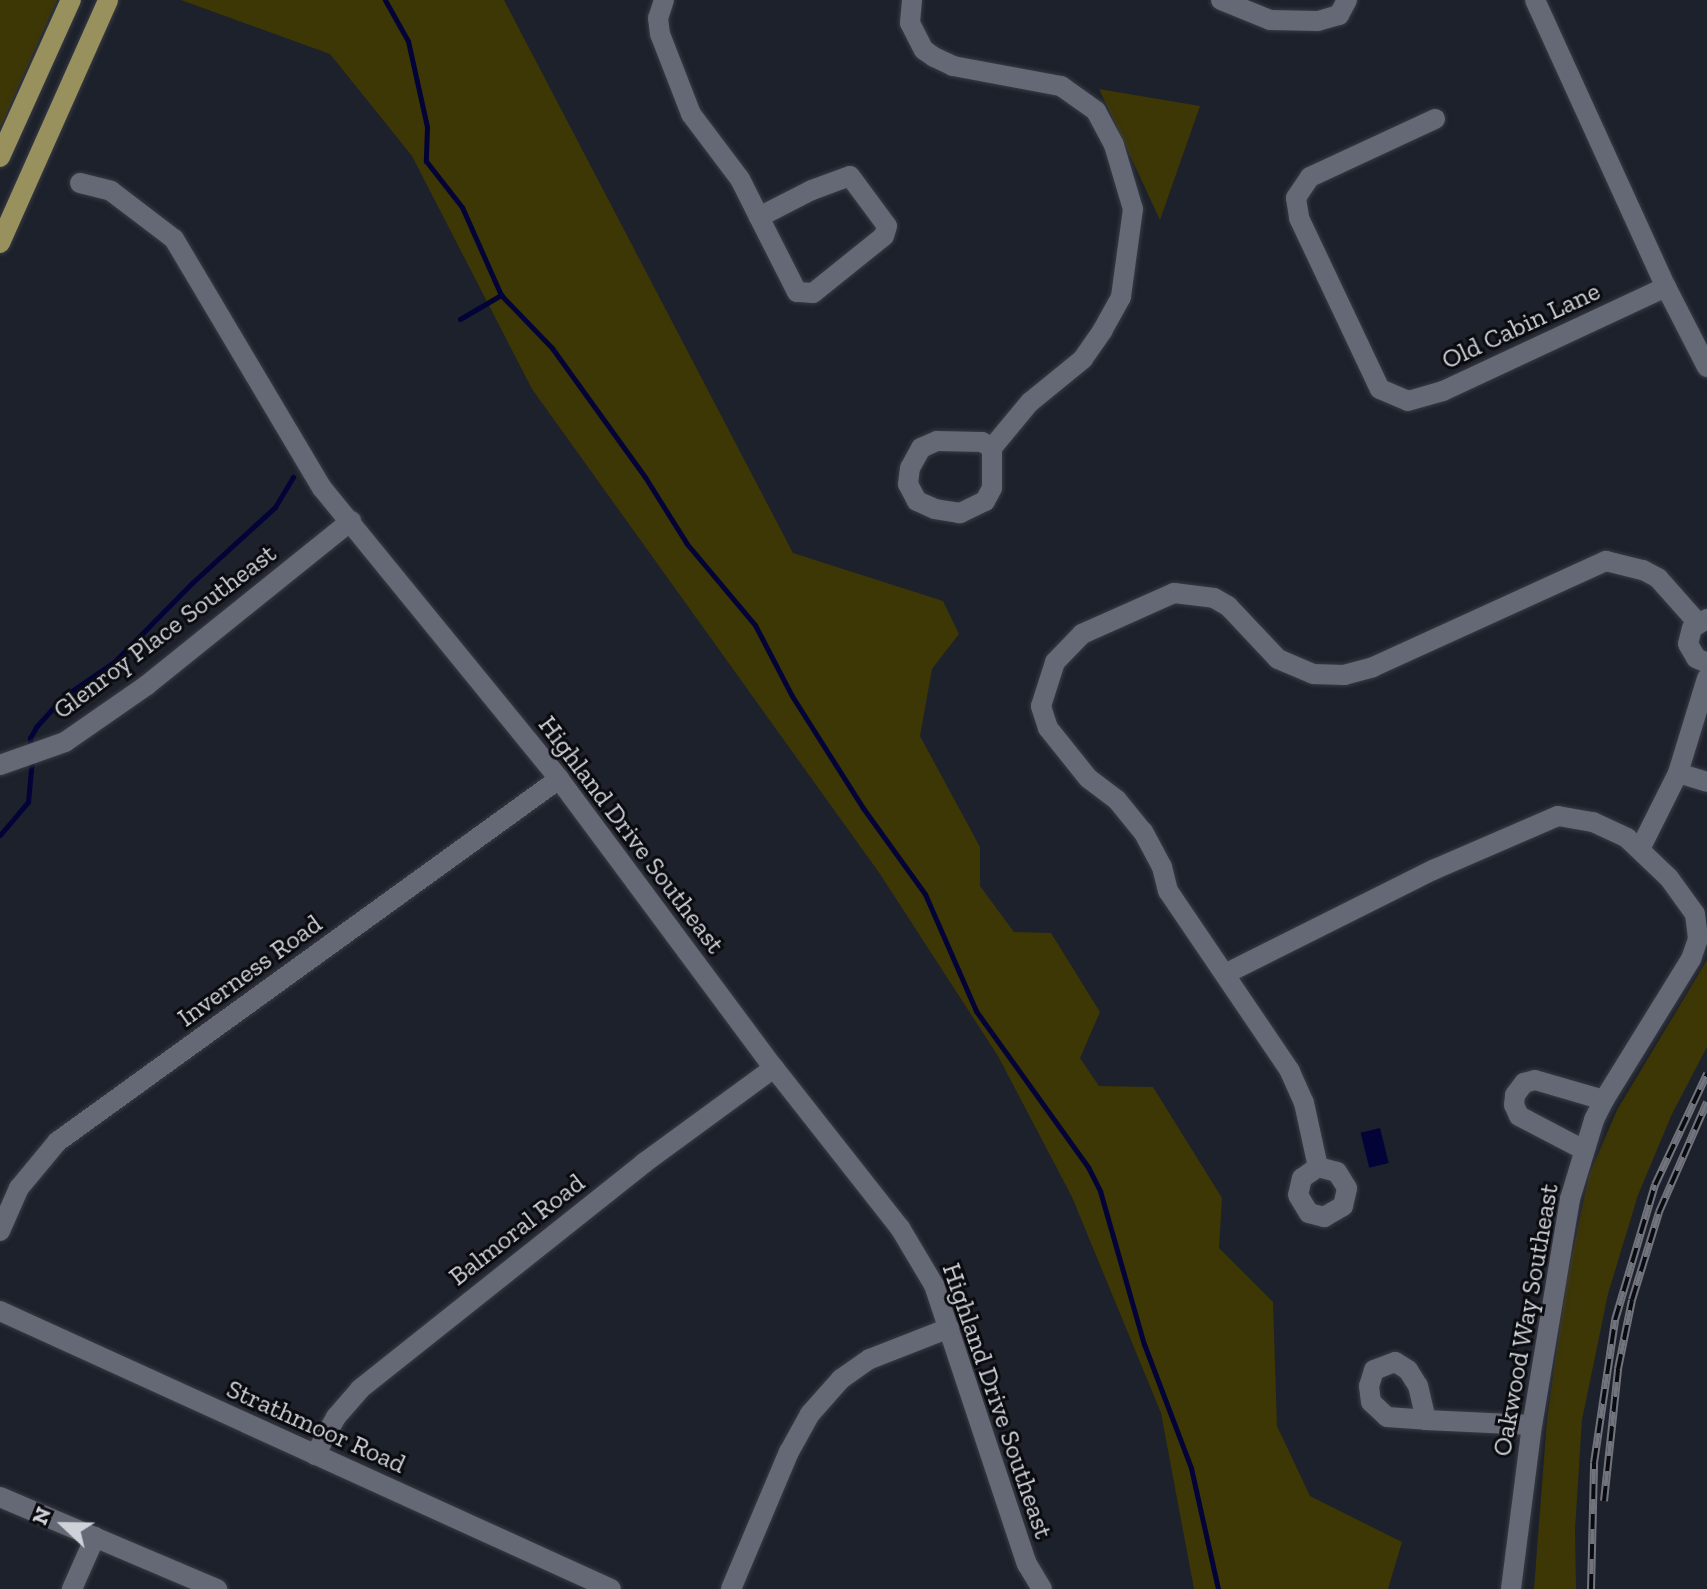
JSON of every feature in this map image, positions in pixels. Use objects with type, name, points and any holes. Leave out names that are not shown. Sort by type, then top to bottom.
[{"type":"main road","points":[[0,157],[71,0]]},
{"type":"main road","points":[[0,243],[108,0]]},
{"type":"street","points":[[664,0],[658,18],[660,34],[691,114],[740,179],[791,283],[797,292],[805,295],[880,241],[887,226],[850,176],[812,190],[759,217]]},
{"type":"street","points":[[912,0],[910,23],[924,50],[934,57],[979,72],[1019,76],[1061,86],[1096,111],[1114,145],[1133,209],[1121,297],[1083,359],[1030,402],[992,448],[992,488],[985,501],[960,513],[935,509],[917,501],[908,484],[910,468],[921,448],[937,441],[982,442],[992,448]]},
{"type":"street","points":[[1221,0],[1270,20],[1318,21],[1339,15],[1347,0]]},
{"type":"street","points":[[1535,0],[1666,287],[1707,367]]},
{"type":"street","name":"Old Cabin Lane","points":[[1435,119],[1317,173],[1289,190],[1358,346],[1380,389],[1393,406],[1443,391],[1666,287]]},
{"type":"street","name":"Highland Drive Southeast","points":[[80,183],[111,191],[149,216],[174,239],[322,488],[559,779],[774,1068],[900,1228],[929,1275],[1027,1564],[1042,1589]]},
{"type":"street","name":"Glenroy Place Southeast","points":[[0,765],[65,742],[147,685],[351,521]]},
{"type":"street","points":[[1318,1167],[1304,1103],[1290,1071],[1168,890],[1162,867],[1143,832],[1117,800],[1088,778],[1048,728],[1041,706],[1055,662],[1082,634],[1174,593],[1195,594],[1228,606],[1275,657],[1313,674],[1343,675],[1373,667],[1606,561],[1643,570],[1658,578],[1702,620],[1688,636],[1688,644],[1696,658],[1707,663]]},
{"type":"street","points":[[1640,849],[1701,728],[1707,678]]},
{"type":"street","points":[[1678,773],[1707,782]]},
{"type":"street","name":"Inverness Road","points":[[0,1231],[19,1188],[57,1142],[559,779]]},
{"type":"street","name":"Oakwood Way Southeast","points":[[1225,974],[1433,870],[1558,816],[1593,822],[1627,838],[1669,878],[1695,914],[1698,939],[1691,959],[1604,1100],[1584,1150],[1555,1268],[1511,1589]]},
{"type":"street","name":"Balmoral Road","points":[[315,1455],[336,1417],[360,1389],[644,1163],[774,1068]]},
{"type":"street","points":[[1584,1150],[1519,1116],[1514,1105],[1515,1095],[1524,1083],[1535,1080],[1604,1100]]},
{"type":"street","name":"Strathmoor Road","points":[[0,1311],[611,1589]]},
{"type":"street","points":[[731,1589],[789,1452],[810,1414],[841,1379],[870,1359],[949,1328]]},
{"type":"street","points":[[1426,1420],[1532,1425]]},
{"type":"street","points":[[0,1497],[206,1587]]},
{"type":"street","points":[[72,1589],[95,1537]]},
{"type":"shaded area","points":[[0,0],[57,0],[0,128]]},
{"type":"shaded area","points":[[181,0],[504,0],[793,553],[943,601],[959,634],[932,669],[920,736],[980,847],[980,886],[1014,932],[1051,933],[1100,1012],[1080,1058],[1099,1086],[1153,1087],[1222,1198],[1219,1248],[1273,1302],[1277,1426],[1310,1496],[1402,1542],[1388,1589],[1194,1589],[1161,1413],[1072,1197],[998,1056],[880,874],[532,389],[412,156],[330,54]]},
{"type":"shaded area","points":[[1099,89],[1200,106],[1160,220]]},
{"type":"shaded area","points":[[1707,960],[1707,1047],[1672,1114],[1638,1195],[1608,1294],[1582,1420],[1575,1529],[1576,1589],[1534,1589],[1547,1419],[1566,1284],[1589,1175],[1617,1110]]},
{"type":"shaded area","points":[[1380,1128],[1389,1163],[1369,1168],[1361,1133]]},
{"type":"waterway","points":[[385,0],[408,41],[427,127],[426,161],[462,207],[501,295],[552,348],[645,477],[687,544],[755,625],[792,696],[863,808],[925,894],[976,1011],[1088,1167],[1100,1191],[1144,1344],[1191,1468],[1218,1589]]},
{"type":"waterway","points":[[460,319],[501,295]]},
{"type":"waterway","points":[[31,749],[30,738],[36,727],[63,697],[114,662],[193,582],[275,507],[293,477]]},
{"type":"waterway","points":[[0,835],[28,802],[32,759]]},
{"type":"railway","points":[[1591,1589],[1594,1463],[1615,1320],[1655,1185],[1707,1074]]},
{"type":"railway","points":[[1604,1501],[1618,1369],[1632,1300],[1659,1212],[1707,1102]]}]
